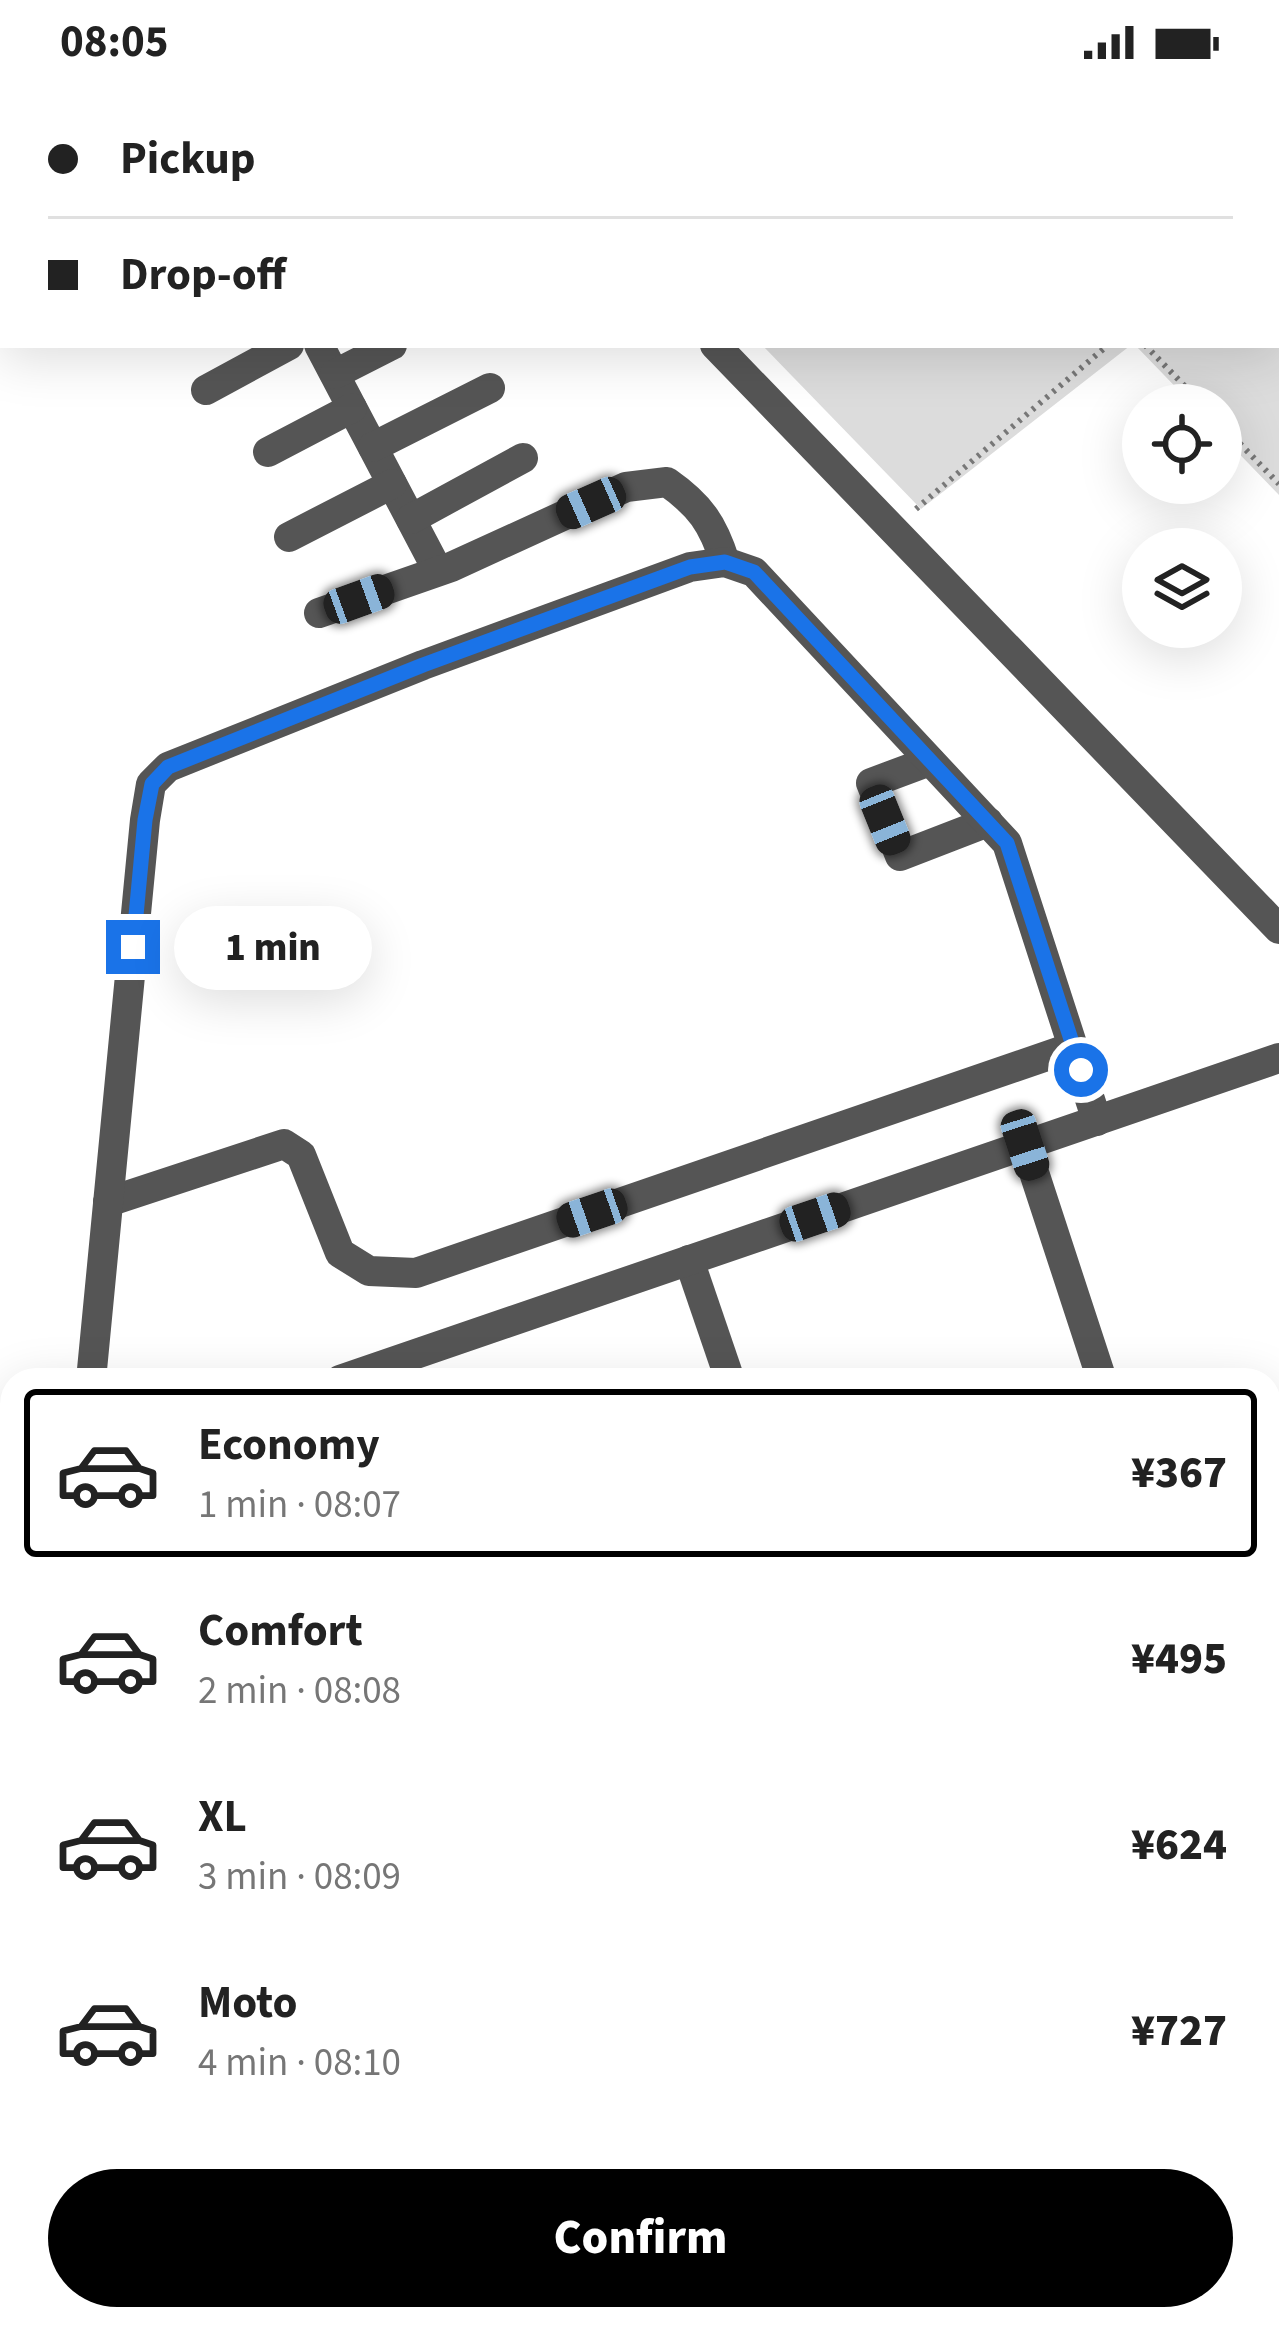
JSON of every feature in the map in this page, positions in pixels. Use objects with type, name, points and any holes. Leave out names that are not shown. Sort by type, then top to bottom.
[{"type":"street","points":[[206,390],[283,348]]},
{"type":"street","points":[[321,348],[438,571]]},
{"type":"street","points":[[334,374],[386,348]]},
{"type":"street","points":[[718,348],[1279,929]]},
{"type":"street","points":[[374,448],[490,388]]},
{"type":"street","points":[[268,452],[352,408]]},
{"type":"street","points":[[411,519],[523,458]]},
{"type":"street","points":[[320,613],[438,571],[626,487],[667,482],[690,498],[715,530],[725,562]]},
{"type":"street","points":[[289,537],[392,484]]},
{"type":"street","points":[[92,1368],[152,784],[168,767],[690,567],[725,562],[754,572],[1007,843],[1097,1120]]},
{"type":"street","points":[[930,761],[871,783],[900,856],[988,822]]},
{"type":"street","points":[[108,1202],[284,1144],[301,1155],[340,1253],[369,1271],[416,1274],[1073,1047]]},
{"type":"street","points":[[375,1368],[1279,1058]]},
{"type":"street","points":[[1025,1145],[1098,1368]]},
{"type":"street","points":[[689,1260],[726,1368]]},
{"type":"path","points":[[913,511],[1104,348]]},
{"type":"path","points":[[1148,348],[1183,384]]},
{"type":"path","points":[[1242,446],[1279,484]]},
{"type":"shaded area","points":[[765,348],[1127,348],[921,509]]},
{"type":"shaded area","points":[[1138,348],[1279,348],[1279,495],[1242,457],[1242,384],[1173,384]]},
{"type":"route","points":[[133,947],[152,784],[168,767],[423,665],[690,567],[725,562],[754,572],[1007,843],[1081,1070]]}]
